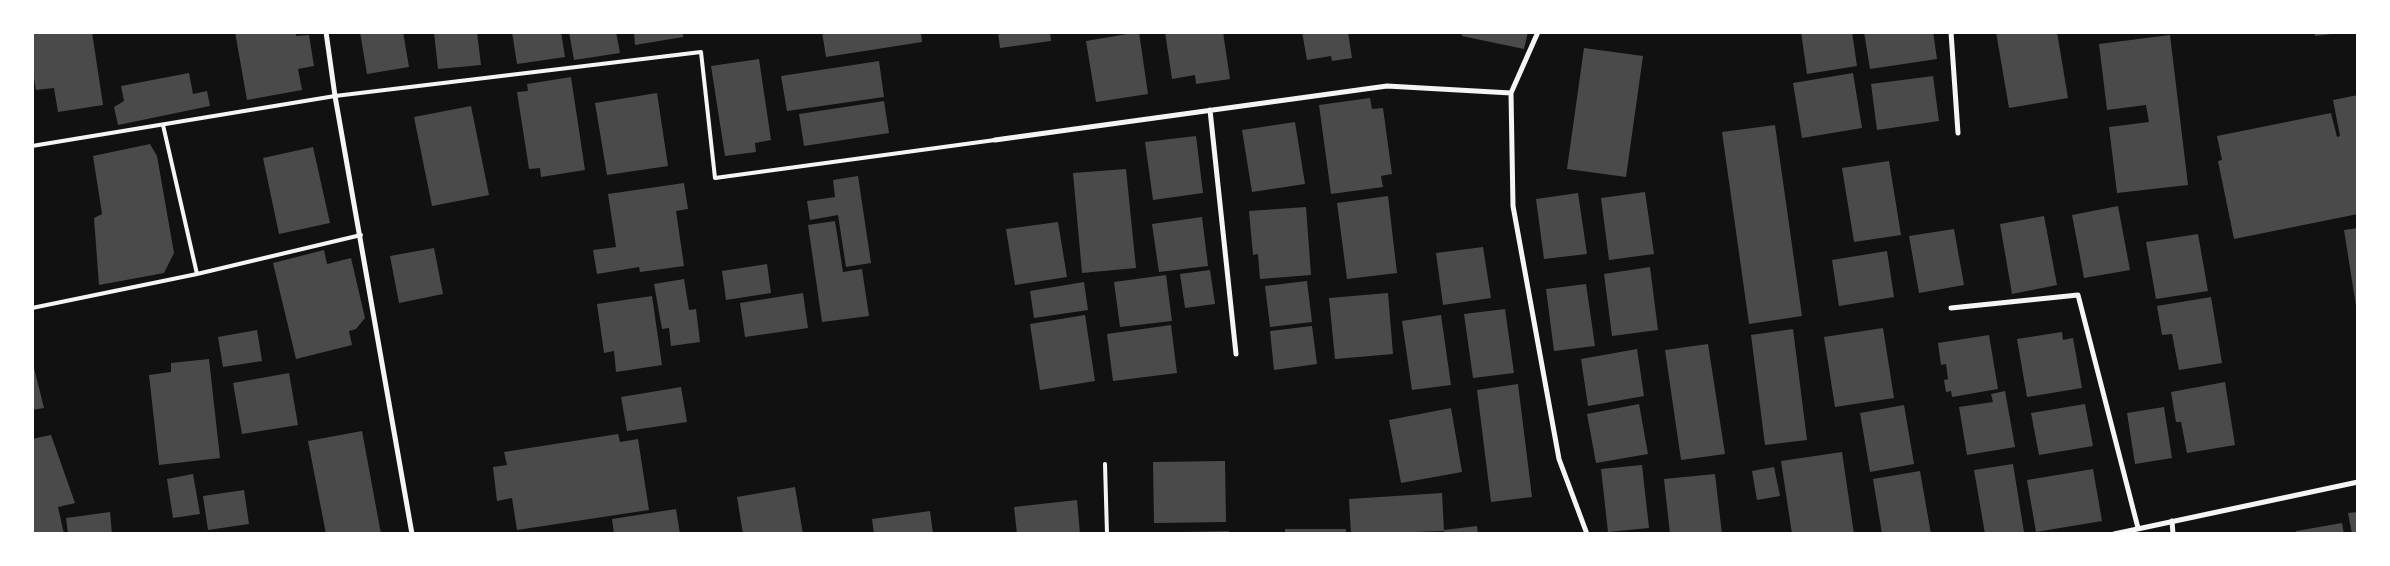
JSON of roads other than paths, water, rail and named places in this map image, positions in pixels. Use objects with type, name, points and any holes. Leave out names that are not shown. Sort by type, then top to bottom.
[{"type":"street","points":[[326,32],[335,96],[412,534]]},
{"type":"street","points":[[1538,32],[1511,93],[1513,206],[1559,459],[1587,534]]},
{"type":"street","points":[[1951,32],[1958,133]]},
{"type":"street","points":[[995,140],[1387,86],[1511,93]]},
{"type":"street","points":[[1210,110],[1236,354]]},
{"type":"street","points":[[1951,308],[2078,295],[2138,528]]},
{"type":"street","points":[[2114,534],[2358,482]]},
{"type":"street","points":[[2172,521],[2173,534]]},
{"type":"lane","points":[[32,146],[335,96],[702,52],[715,178],[995,140]]},
{"type":"lane","points":[[163,125],[197,274]]},
{"type":"lane","points":[[32,308],[197,274],[361,236]]},
{"type":"lane","points":[[1105,464],[1107,534]]}]
